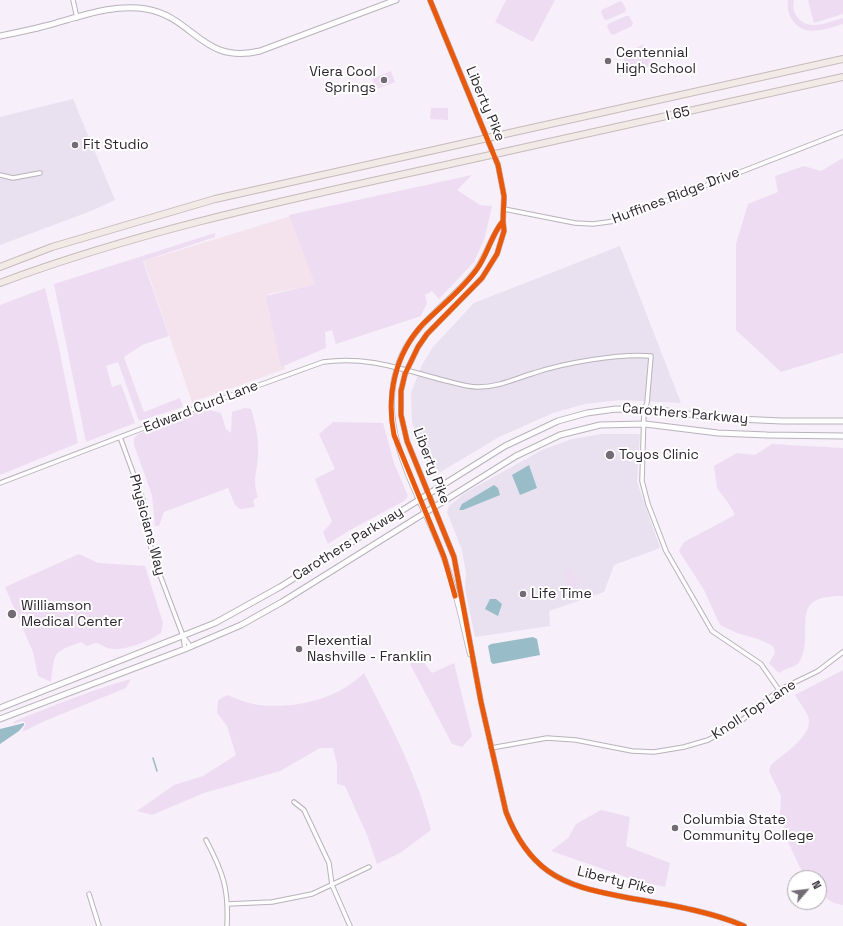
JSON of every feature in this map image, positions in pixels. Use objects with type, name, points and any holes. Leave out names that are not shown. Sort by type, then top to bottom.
[{"type":"highway","points":[[829,62],[843,54]]},
{"type":"highway","name":"I 65","points":[[0,267],[52,247],[215,199],[843,59]]},
{"type":"highway","name":"I 65","points":[[0,283],[97,249],[217,215],[843,77]]},
{"type":"main road","points":[[0,36],[32,30],[107,11],[128,8],[145,9],[163,14],[174,20],[213,48],[240,54],[260,51],[396,0]]},
{"type":"main road","name":"Carothers Parkway","points":[[0,708],[215,623],[274,590],[505,446],[547,425],[587,413],[616,409],[644,410],[715,418],[843,422]]},
{"type":"main road","name":"Carothers Parkway","points":[[0,719],[191,647],[263,613],[516,456],[560,435],[600,425],[645,424],[718,433],[843,436]]},
{"type":"street","points":[[73,0],[77,18]]},
{"type":"street","name":"Liberty Pike","points":[[430,0],[498,165],[502,182],[504,231],[501,244],[491,265],[482,278],[427,334],[418,347],[406,371],[401,403],[403,430],[454,557],[481,702]]},
{"type":"street","name":"Huffines Ridge Drive","points":[[504,210],[575,223],[594,224],[615,221],[843,132]]},
{"type":"street","points":[[0,175],[13,178],[40,173]]},
{"type":"street","name":"Liberty Pike","points":[[503,221],[496,229],[485,257],[477,269],[415,333],[401,356],[397,368],[391,402],[392,425],[399,449],[449,572],[481,702],[502,798],[511,826],[527,850],[548,871],[580,887],[723,918],[744,926]]},
{"type":"street","points":[[441,307],[448,314]]},
{"type":"street","name":"Edward Curd Lane","points":[[0,483],[323,362],[352,359],[368,360],[461,385],[489,387],[566,365],[637,355],[651,356],[647,403],[644,410]]},
{"type":"street","points":[[644,410],[645,424],[642,481],[648,504],[666,551],[712,632],[761,664],[779,690]]},
{"type":"street","name":"Physicians Way","points":[[120,437],[143,500],[152,554],[183,636],[185,649]]},
{"type":"street","name":"Physicians Way","points":[[183,636],[191,647]]},
{"type":"street","name":"Knoll Top Lane","points":[[491,748],[547,738],[576,740],[632,751],[654,752],[684,747],[708,740],[736,725],[779,690],[813,674],[843,652]]},
{"type":"street","points":[[294,802],[304,810],[326,856],[329,863],[332,885],[350,926]]},
{"type":"street","points":[[206,840],[220,866],[226,885],[228,904],[227,926]]},
{"type":"street","points":[[228,904],[272,902],[312,894],[369,867]]},
{"type":"street","points":[[89,894],[99,926]]},
{"type":"shaded area","points":[[506,0],[555,0],[533,42],[495,22]]},
{"type":"shaded area","points":[[788,0],[794,0],[795,13],[806,24],[818,25],[843,18],[843,24],[815,31],[802,28],[796,24],[790,16]]},
{"type":"shaded area","points":[[808,0],[843,0],[843,14],[814,23]]},
{"type":"shaded area","points":[[620,1],[626,9],[625,12],[607,20],[604,19],[601,12],[602,10]]},
{"type":"shaded area","points":[[629,16],[633,23],[632,26],[613,35],[611,34],[607,27],[608,24]]},
{"type":"shaded area","points":[[642,45],[645,46],[652,65],[633,74],[631,73],[623,57],[624,54]]},
{"type":"shaded area","name":"Viera Cool Springs","points":[[391,71],[395,82],[376,89],[372,79]]},
{"type":"shaded area","points":[[73,99],[115,200],[91,211],[0,245],[0,117]]},
{"type":"shaded area","points":[[431,108],[448,108],[448,120],[430,119]]},
{"type":"shaded area","points":[[843,158],[843,353],[781,372],[736,330],[736,244],[748,204],[778,192],[775,176],[804,166],[821,171]]},
{"type":"shaded area","points":[[472,175],[457,190],[480,205],[492,206],[485,237],[474,262],[439,299],[432,291],[425,295],[427,303],[421,316],[336,344],[332,330],[325,332],[326,348],[281,367],[266,296],[315,284],[289,215]]},
{"type":"shaded area","points":[[291,216],[316,284],[268,294],[285,369],[192,402],[144,261]]},
{"type":"shaded area","points":[[215,233],[215,237],[143,261],[169,336],[142,345],[124,357],[144,412],[180,398],[183,407],[139,421],[118,362],[106,366],[112,387],[121,384],[135,423],[86,442],[54,284]]},
{"type":"shaded area","points":[[620,246],[681,403],[620,400],[585,404],[553,413],[499,437],[437,474],[432,471],[418,442],[412,421],[411,393],[422,365],[433,347],[474,303]]},
{"type":"shaded area","points":[[45,288],[58,343],[78,443],[0,475],[0,305]]},
{"type":"shaded area","points":[[202,408],[221,413],[226,429],[231,433],[232,412],[245,408],[251,409],[256,427],[258,444],[255,486],[258,497],[253,500],[255,507],[240,509],[235,505],[228,488],[164,512],[159,526],[155,526],[152,495],[134,445],[134,438],[140,433]]},
{"type":"shaded area","points":[[333,422],[383,423],[394,463],[408,496],[404,501],[350,530],[328,544],[323,532],[332,522],[315,479],[335,469],[319,434]]},
{"type":"shaded area","points":[[602,434],[640,434],[637,482],[660,548],[614,565],[604,592],[549,611],[550,626],[475,637],[465,588],[466,573],[462,550],[447,512],[449,506],[465,493],[542,450],[572,439]]},
{"type":"shaded area","points":[[772,444],[843,448],[843,596],[825,597],[814,602],[808,608],[804,650],[800,661],[796,665],[779,673],[769,663],[775,653],[773,646],[720,625],[704,590],[679,551],[684,542],[735,515],[717,488],[714,466],[737,453],[755,455]]},
{"type":"shaded area","points":[[79,554],[98,563],[145,566],[163,623],[161,633],[143,643],[127,648],[113,649],[96,643],[87,646],[81,642],[60,651],[57,654],[53,664],[51,682],[38,676],[33,652],[5,587]]},
{"type":"shaded area","points":[[572,568],[580,592],[574,594],[571,585],[568,586],[566,579],[568,578],[565,570]]},
{"type":"shaded area","points":[[418,655],[432,673],[454,663],[472,736],[462,747],[452,744],[410,664]]},
{"type":"shaded area","points":[[843,670],[843,905],[834,903],[827,899],[827,870],[801,870],[789,844],[780,814],[781,796],[769,771],[771,765],[797,744],[807,730],[809,723],[808,716],[795,695]]},
{"type":"shaded area","points":[[364,673],[411,769],[431,830],[400,853],[377,864],[367,835],[345,786],[337,784],[337,764],[333,748],[320,748],[280,771],[204,793],[152,815],[137,811],[174,785],[203,776],[236,755],[227,726],[217,713],[218,700],[227,695],[260,705],[274,706],[302,703],[329,696],[342,690]]},
{"type":"shaded area","points":[[131,679],[126,688],[47,720],[22,732],[26,723],[22,721],[13,724],[15,721],[72,698]]},
{"type":"shaded area","points":[[601,810],[630,817],[626,846],[670,863],[665,887],[638,881],[551,851],[568,838],[576,824]]},
{"type":"water","points":[[529,465],[537,488],[520,495],[512,475]]},
{"type":"water","points":[[494,485],[498,488],[500,495],[463,510],[459,510],[462,504]]},
{"type":"water","points":[[490,599],[496,599],[502,604],[498,616],[485,609]]},
{"type":"water","points":[[533,637],[537,639],[540,655],[493,664],[491,662],[488,646],[491,644]]},
{"type":"water","points":[[24,723],[19,731],[0,744],[0,729]]},
{"type":"waterway","points":[[153,758],[157,771]]},
{"type":"cycle path","points":[[430,0],[498,165],[504,196],[504,231],[497,254],[482,278],[427,334],[418,347],[405,374],[401,391],[401,415],[407,441],[454,557],[481,702],[506,812],[513,829],[528,852],[548,871],[564,881],[600,892],[698,911],[744,926]]},
{"type":"cycle path","points":[[455,596],[444,557],[394,435],[391,405],[392,391],[399,362],[413,336],[423,324],[471,277],[481,263],[495,232],[503,221]]},
{"type":"place","name":"Centennial High School","points":[[608,61]]},
{"type":"place","name":"Viera Cool Springs","points":[[384,80]]},
{"type":"place","name":"Fit Studio","points":[[75,145]]},
{"type":"place","name":"Toyos Clinic","points":[[610,455]]},
{"type":"place","name":"Life Time","points":[[523,594]]},
{"type":"place","name":"Williamson Medical Center","points":[[12,614]]},
{"type":"place","name":"Flexential Nashville - Franklin","points":[[299,649]]},
{"type":"place","name":"Columbia State Community College","points":[[675,828]]}]
